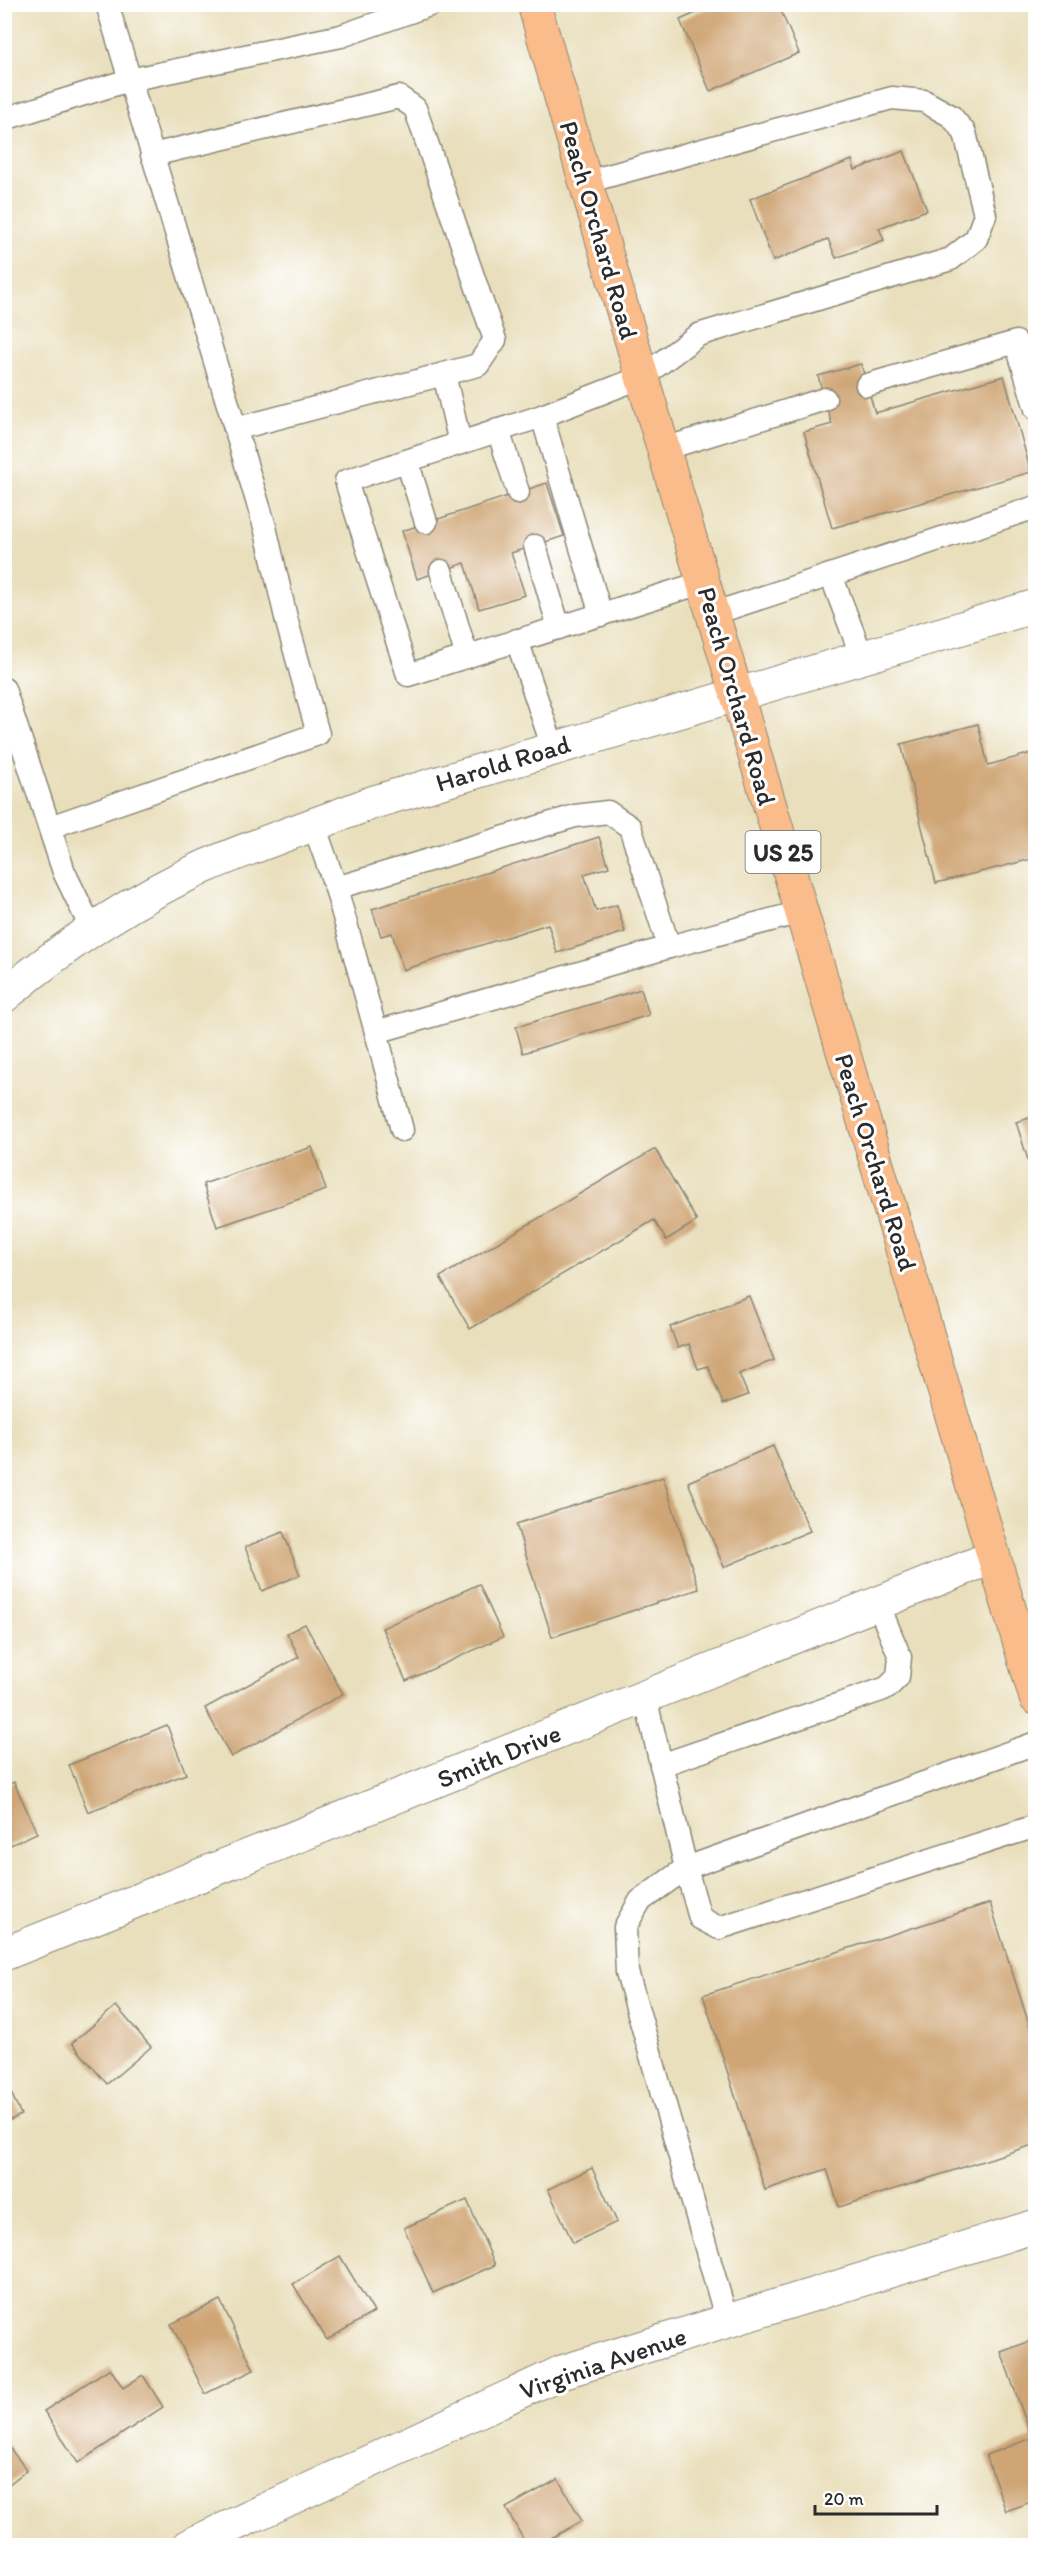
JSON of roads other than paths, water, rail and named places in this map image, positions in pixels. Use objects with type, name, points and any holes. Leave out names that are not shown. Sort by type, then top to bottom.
[{"type":"main road","name":"Peach Orchard Road","points":[[534,4],[712,614],[1035,1698]]},
{"type":"street","name":"Harold Road","points":[[4,996],[51,957],[129,906],[203,868],[280,836],[371,803],[1035,606]]},
{"type":"street","name":"Smith Drive","points":[[4,1954],[993,1557]]},
{"type":"street","name":"Virginia Avenue","points":[[188,2546],[562,2372],[1035,2226]]},
{"type":"lane","points":[[50,827],[318,734],[287,621],[265,527],[107,4]]},
{"type":"lane","points":[[4,119],[129,80],[341,36],[432,4]]},
{"type":"lane","points":[[152,155],[399,96],[415,108],[495,340],[478,365],[235,429]]},
{"type":"lane","points":[[586,183],[892,98],[924,101],[951,116],[965,133],[985,215],[976,239],[951,259],[698,334],[642,376],[542,416],[346,481],[408,675],[704,582]]},
{"type":"lane","points":[[867,385],[1016,342],[1035,409]]},
{"type":"lane","points":[[444,374],[460,443]]},
{"type":"lane","points":[[664,449],[825,399]]},
{"type":"lane","points":[[542,416],[601,615]]},
{"type":"lane","points":[[498,430],[518,492]]},
{"type":"lane","points":[[407,461],[426,522]]},
{"type":"lane","points":[[712,614],[1035,507]]},
{"type":"lane","points":[[535,546],[558,628]]},
{"type":"lane","points":[[441,571],[468,657]]},
{"type":"lane","points":[[831,575],[862,657]]},
{"type":"lane","points":[[517,640],[553,748]]},
{"type":"lane","points":[[4,689],[64,872],[92,930]]},
{"type":"lane","points":[[336,888],[575,816],[608,812],[630,827],[669,947]]},
{"type":"lane","points":[[314,825],[336,888],[402,1130]]},
{"type":"lane","points":[[376,1032],[669,947],[801,912]]},
{"type":"lane","points":[[661,1765],[887,1688],[898,1677],[900,1657],[878,1604]]},
{"type":"lane","points":[[645,1697],[700,1918],[719,1928],[1035,1826]]},
{"type":"lane","points":[[727,2321],[627,1972],[625,1928],[640,1901],[686,1868],[1035,1743]]}]
